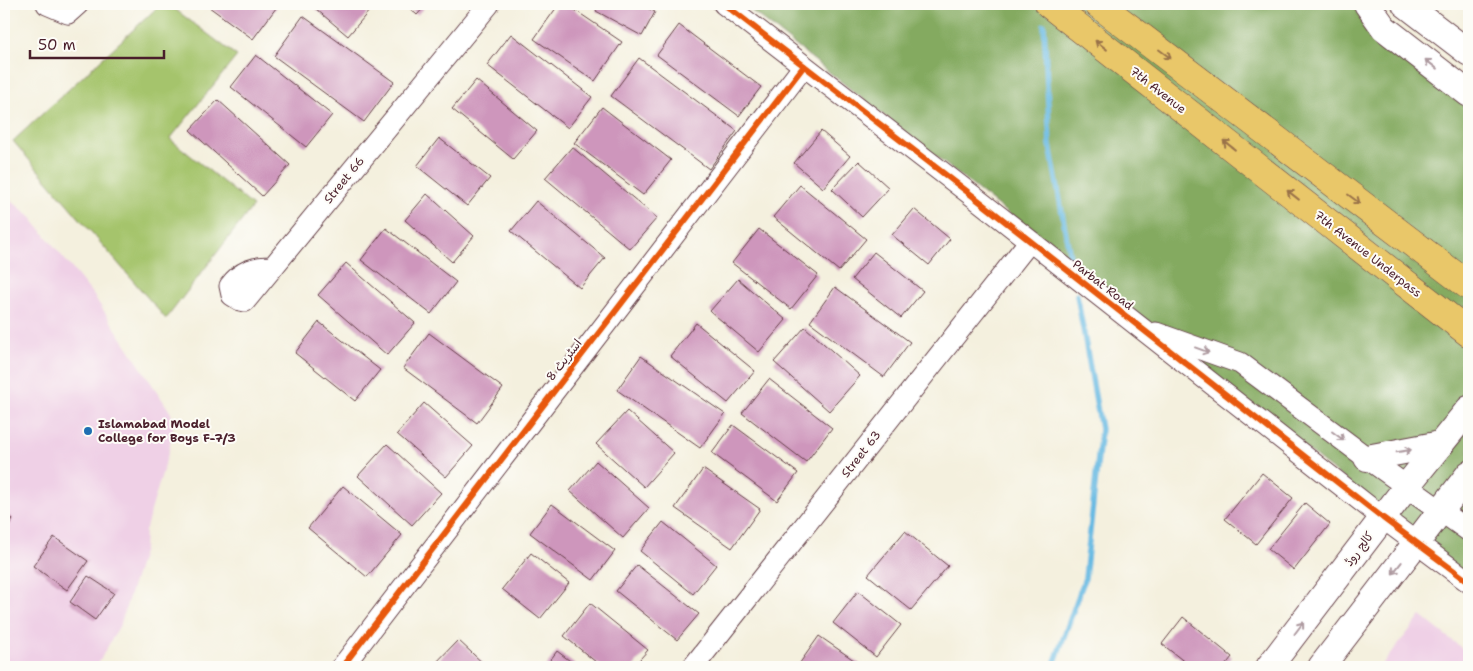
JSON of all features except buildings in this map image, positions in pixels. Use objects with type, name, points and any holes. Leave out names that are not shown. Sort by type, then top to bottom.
[{"type":"main road","name":"7th Avenue","points":[[1049,4],[1268,175]]},
{"type":"main road","points":[[1098,4],[1469,286]]},
{"type":"main road","name":"7th Avenue Underpass","points":[[1268,175],[1469,333]]},
{"type":"street","points":[[47,4],[68,13],[78,4]]},
{"type":"street","name":"Street 66","points":[[271,267],[258,267],[236,277],[230,286],[232,295],[245,301],[489,4]]},
{"type":"street","name":"Parbat Road","points":[[724,4],[1384,518],[1469,582]]},
{"type":"street","points":[[1367,4],[1384,28],[1469,94]]},
{"type":"street","points":[[1405,4],[1469,53]]},
{"type":"street","name":"اسٹریٹ 8","points":[[342,667],[804,66]]},
{"type":"street","name":"Street 63","points":[[693,667],[1029,242]]},
{"type":"street","name":"Parbat Road","points":[[1140,327],[1240,363],[1469,531]]},
{"type":"street","name":"کالج روڈ","points":[[1270,667],[1469,409]]},
{"type":"street","points":[[1367,458],[1441,444]]},
{"type":"street","points":[[1321,667],[1469,474]]},
{"type":"shaded area","name":"Islamabad Model College for Boys F-7/3","points":[[4,195],[29,215],[94,296],[171,413],[173,426],[169,450],[145,531],[144,549],[121,623],[96,667],[4,667]]},
{"type":"shaded area","points":[[1421,616],[1469,654],[1469,667],[1380,667]]},
{"type":"green space","points":[[161,4],[168,4],[237,56],[170,139],[253,206],[166,319],[13,141]]},
{"type":"green space","points":[[743,4],[1363,4],[1469,86],[1469,578]]},
{"type":"waterway","points":[[1044,25],[1050,145],[1070,257]]},
{"type":"waterway","points":[[1053,667],[1085,578],[1101,429],[1077,295]]},
{"type":"cycle path","points":[[724,4],[969,193],[1383,518],[1469,582]]},
{"type":"cycle path","points":[[342,667],[804,66]]},
{"type":"place","name":"Islamabad Model College for Boys F-7/3","points":[[88,431]]}]
